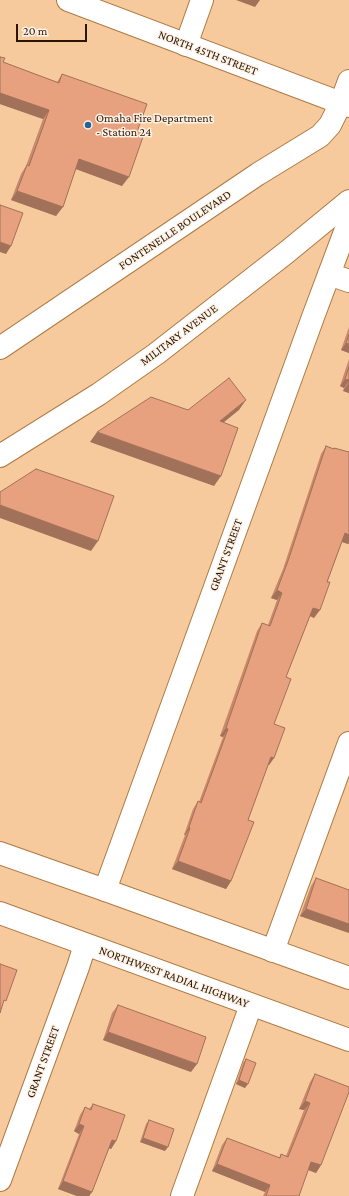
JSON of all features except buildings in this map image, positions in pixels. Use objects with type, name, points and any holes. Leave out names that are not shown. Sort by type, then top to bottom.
[{"type":"main road","name":"NORTH 45TH STREET","points":[[68,0],[345,105]]},
{"type":"main road","points":[[186,45],[202,0]]},
{"type":"main road","points":[[345,105],[349,81]]},
{"type":"main road","name":"FONTENELLE BOULEVARD","points":[[0,347],[258,174],[320,136],[345,105]]},
{"type":"main road","name":"MILITARY AVENUE","points":[[0,456],[99,394],[156,354],[287,252],[349,201]]},
{"type":"main road","name":"GRANT STREET","points":[[105,890],[339,278],[349,221]]},
{"type":"main road","points":[[273,951],[349,743]]},
{"type":"main road","points":[[0,854],[105,890],[349,978]]},
{"type":"main road","name":"NORTHWEST RADIAL HIGHWAY","points":[[0,913],[349,1040]]},
{"type":"main road","name":"GRANT STREET","points":[[0,1180],[85,945]]},
{"type":"main road","points":[[182,1196],[251,1005]]},
{"type":"place","name":"Omaha Fire Department - Station 24","points":[[88,125]]}]
